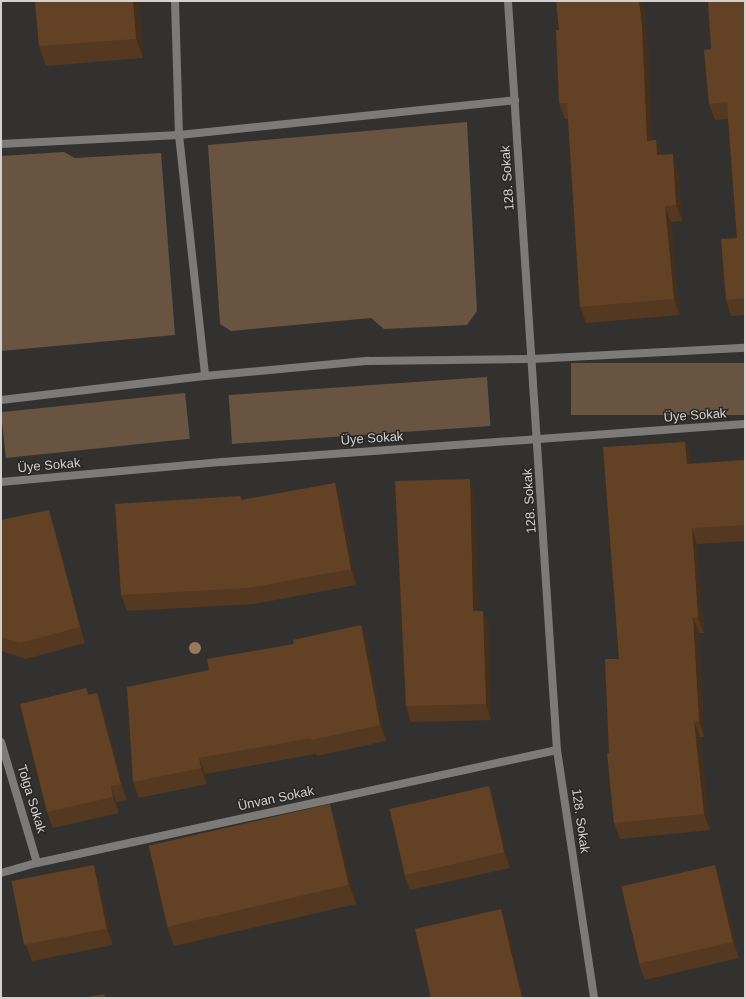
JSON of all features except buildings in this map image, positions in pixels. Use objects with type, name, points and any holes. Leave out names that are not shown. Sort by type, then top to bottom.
[{"type":"street","points":[[176,1],[179,135],[205,376]]},
{"type":"street","name":"128. Sokak","points":[[508,1],[538,440],[557,750],[594,998]]},
{"type":"street","points":[[1,144],[179,135],[515,100]]},
{"type":"street","points":[[1,400],[205,376],[368,361],[532,359],[745,348]]},
{"type":"street","name":"Üye Sokak","points":[[1,482],[222,462],[745,424]]},
{"type":"street","name":"Tolga Sokak","points":[[1,742],[37,863]]},
{"type":"street","name":"Ünvan Sokak","points":[[1,874],[37,863],[557,750]]},
{"type":"shaded area","points":[[467,122],[477,311],[467,325],[384,329],[371,318],[231,331],[220,324],[208,145]]},
{"type":"shaded area","points":[[64,152],[75,158],[161,153],[175,335],[1,351],[1,156]]},
{"type":"shaded area","points":[[571,363],[745,363],[745,415],[571,415]]},
{"type":"shaded area","points":[[487,377],[490,426],[232,444],[229,395]]},
{"type":"shaded area","points":[[185,393],[190,439],[6,458],[1,412]]}]
